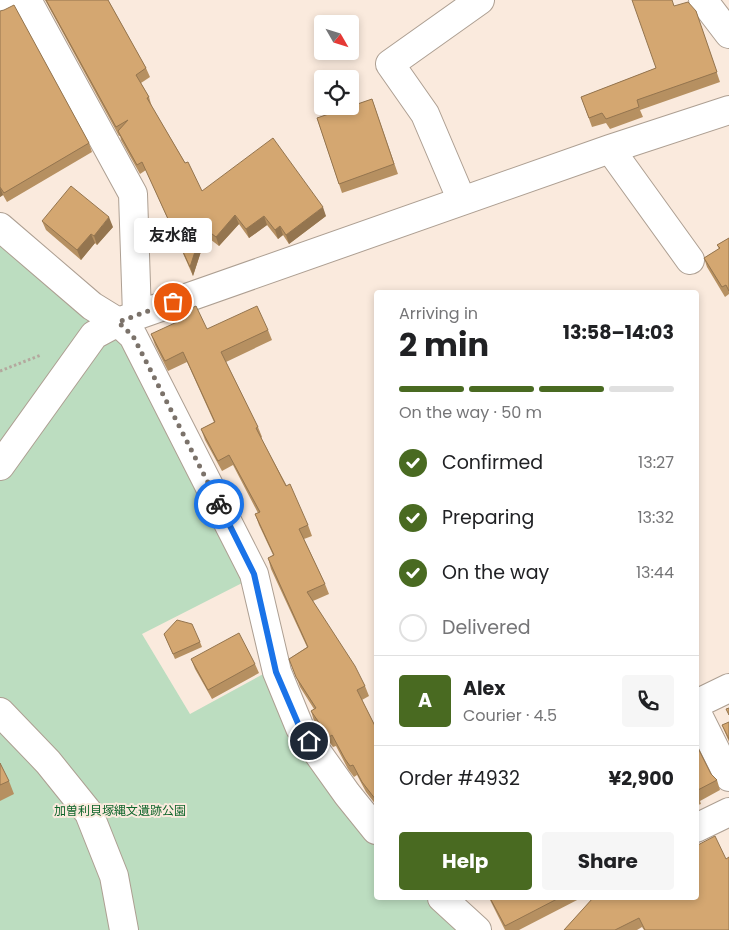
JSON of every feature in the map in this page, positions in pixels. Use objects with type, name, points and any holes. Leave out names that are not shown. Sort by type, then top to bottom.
[{"type":"street","points":[[0,5],[10,0]]},
{"type":"street","points":[[27,0],[133,194],[127,318],[133,336],[254,574],[276,672],[300,728],[347,794],[374,828]]},
{"type":"street","points":[[462,201],[425,114],[390,64],[480,0]]},
{"type":"street","points":[[703,0],[729,34]]},
{"type":"street","points":[[0,466],[94,335],[127,318],[610,149],[729,110]]},
{"type":"street","points":[[610,149],[690,260]]},
{"type":"street","points":[[0,227],[92,306],[127,318]]},
{"type":"street","points":[[699,703],[729,688]]},
{"type":"street","points":[[0,712],[48,762],[89,813],[114,876],[124,930]]},
{"type":"street","points":[[699,717],[729,777]]},
{"type":"street","points":[[699,827],[729,812]]},
{"type":"street","points":[[444,900],[477,930]]},
{"type":"green space","name":"加曽利貝塚縄文遺跡公園","points":[[0,238],[121,339],[248,580],[142,634],[190,714],[267,672],[327,788],[374,844],[374,900],[428,900],[462,930],[0,930]]},
{"type":"building","points":[[46,0],[108,0],[146,68],[136,75],[149,97],[147,98],[185,163],[188,162],[202,191],[273,138],[323,207],[286,235],[280,226],[275,230],[264,216],[246,229],[235,215],[216,237],[203,227],[190,267],[142,162],[137,165],[118,131],[128,120],[116,127]]},
{"type":"building","points":[[632,0],[672,0],[674,6],[688,2],[696,11],[717,72],[637,100],[639,107],[606,119],[602,113],[589,118],[581,97],[656,68]]},
{"type":"building","points":[[14,5],[89,143],[4,193],[0,187],[0,11]]},
{"type":"building","points":[[372,99],[394,164],[339,184],[317,118],[326,115],[359,115],[359,103]]},
{"type":"building","points":[[71,186],[109,217],[94,236],[91,234],[77,250],[42,221]]},
{"type":"building","points":[[729,238],[729,291],[726,285],[722,287],[704,258],[720,248],[717,245]]},
{"type":"building","points":[[196,306],[207,329],[257,306],[268,330],[221,352],[258,427],[256,428],[286,486],[290,484],[308,525],[299,529],[325,584],[307,592],[355,666],[365,686],[357,690],[374,724],[374,797],[362,782],[353,765],[350,766],[345,759],[332,735],[329,737],[311,711],[316,708],[296,677],[289,659],[308,647],[268,558],[274,555],[255,514],[260,512],[229,455],[218,461],[201,429],[215,422],[183,352],[165,361],[151,334],[177,322],[174,316]]},
{"type":"building","points":[[177,620],[192,624],[200,642],[173,654],[164,634]]},
{"type":"building","points":[[239,633],[255,664],[208,690],[191,659]]},
{"type":"building","points":[[729,722],[729,739],[722,725]]},
{"type":"building","points":[[699,750],[711,774],[717,780],[699,789]]},
{"type":"building","points":[[0,763],[9,781],[0,785]]},
{"type":"building","points":[[715,836],[726,859],[729,857],[729,930],[645,930],[639,918],[615,930],[564,930],[591,900],[699,900],[699,844]]},
{"type":"building","points":[[491,900],[555,900],[505,926]]},
{"type":"way so far","points":[[173,302],[118,322],[133,336],[219,504]]},
{"type":"place","name":"友水館","points":[[173,302]]},
{"type":"route","points":[[219,504],[254,574],[276,672],[300,728],[309,741]]}]
